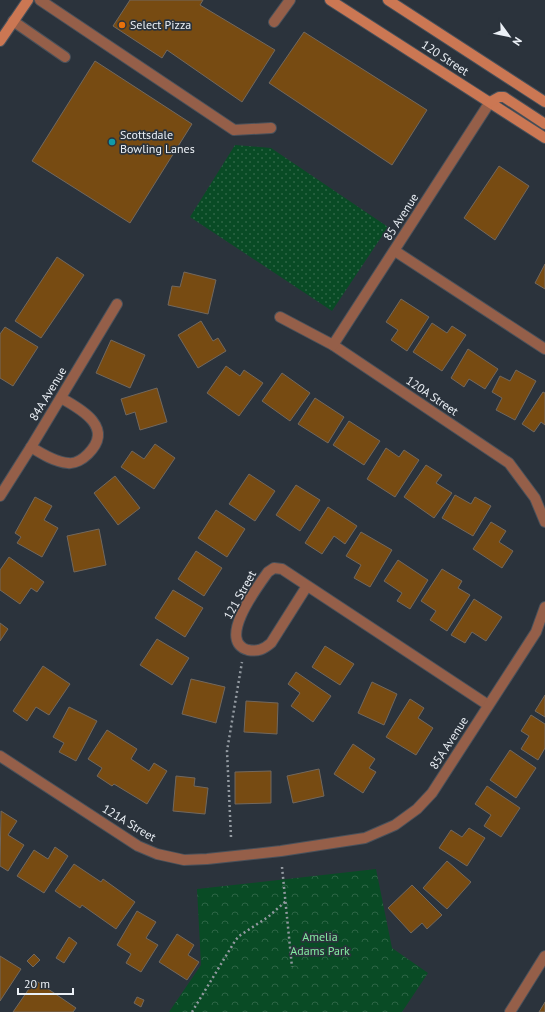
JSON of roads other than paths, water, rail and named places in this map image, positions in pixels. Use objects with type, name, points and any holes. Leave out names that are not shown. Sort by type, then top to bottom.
[{"type":"main road","points":[[0,41],[28,0]]},
{"type":"main road","name":"120 Street","points":[[330,0],[545,138]]},
{"type":"main road","name":"120 Street","points":[[388,0],[545,102]]},
{"type":"main road","points":[[490,102],[500,97],[504,97],[545,124]]},
{"type":"street","points":[[40,0],[234,130],[271,128]]},
{"type":"street","points":[[274,22],[290,0]]},
{"type":"street","points":[[13,21],[65,57]]},
{"type":"street","name":"85 Avenue","points":[[333,345],[490,102]]},
{"type":"street","points":[[395,251],[545,349]]},
{"type":"street","name":"84A Avenue","points":[[0,496],[32,447],[117,304]]},
{"type":"street","name":"120A Street","points":[[280,317],[333,345],[509,463],[535,498],[545,522]]},
{"type":"street","points":[[32,447],[55,460],[70,463],[83,459],[94,448],[98,436],[92,419],[83,410],[61,398]]},
{"type":"street","name":"121 Street","points":[[307,586],[271,643],[264,649],[257,651],[250,650],[239,644],[236,637],[239,620],[268,572],[274,568],[282,569],[488,705]]},
{"type":"street","name":"85A Avenue","points":[[332,843],[365,838],[395,825],[417,809],[432,793],[536,632],[545,607]]},
{"type":"street","name":"121A Street","points":[[0,756],[138,846],[157,854],[184,860],[207,859],[281,851],[332,843]]},
{"type":"street","points":[[510,1012],[545,956]]},
{"type":"place","name":"Select Pizza","points":[[122,25]]},
{"type":"place","name":"Scottsdale Bowling Lanes","points":[[112,142]]},
{"type":"park label","name":"Amelia Adams Park","points":[[320,944]]}]
